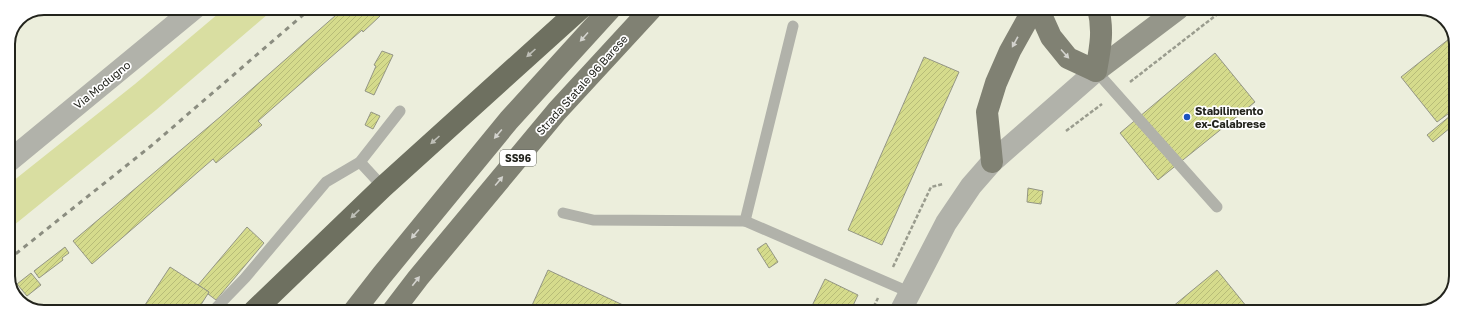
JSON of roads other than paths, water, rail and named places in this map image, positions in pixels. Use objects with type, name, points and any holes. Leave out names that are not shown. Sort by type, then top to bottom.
[{"type":"highway","points":[[261,305],[383,187],[573,15]]},
{"type":"main road","name":"SS96","points":[[359,305],[382,275],[509,120],[605,15]]},
{"type":"main road","name":"Strada Statale 96 Barese","points":[[397,305],[418,278],[557,111],[646,15]]},
{"type":"main road","points":[[992,162],[987,112],[996,83],[1010,51],[1030,15]]},
{"type":"main road","points":[[1041,15],[1051,37],[1068,58],[1096,71],[1102,41],[1100,15]]},
{"type":"street","name":"Via Modugno","points":[[15,156],[186,15]]},
{"type":"street","points":[[903,305],[946,223],[970,186],[992,162],[1096,71],[1169,15]]},
{"type":"lane","points":[[745,221],[793,26]]},
{"type":"lane","points":[[1096,71],[1217,207]]},
{"type":"lane","points":[[218,305],[245,278],[326,182],[360,162],[400,111]]},
{"type":"lane","points":[[360,162],[383,187]]},
{"type":"lane","points":[[563,213],[593,220],[745,221],[909,292]]},
{"type":"railway","points":[[15,254],[151,146],[303,15]]},
{"type":"place","name":"Stabilimento ex-Calabrese","points":[[1187,117]]}]
